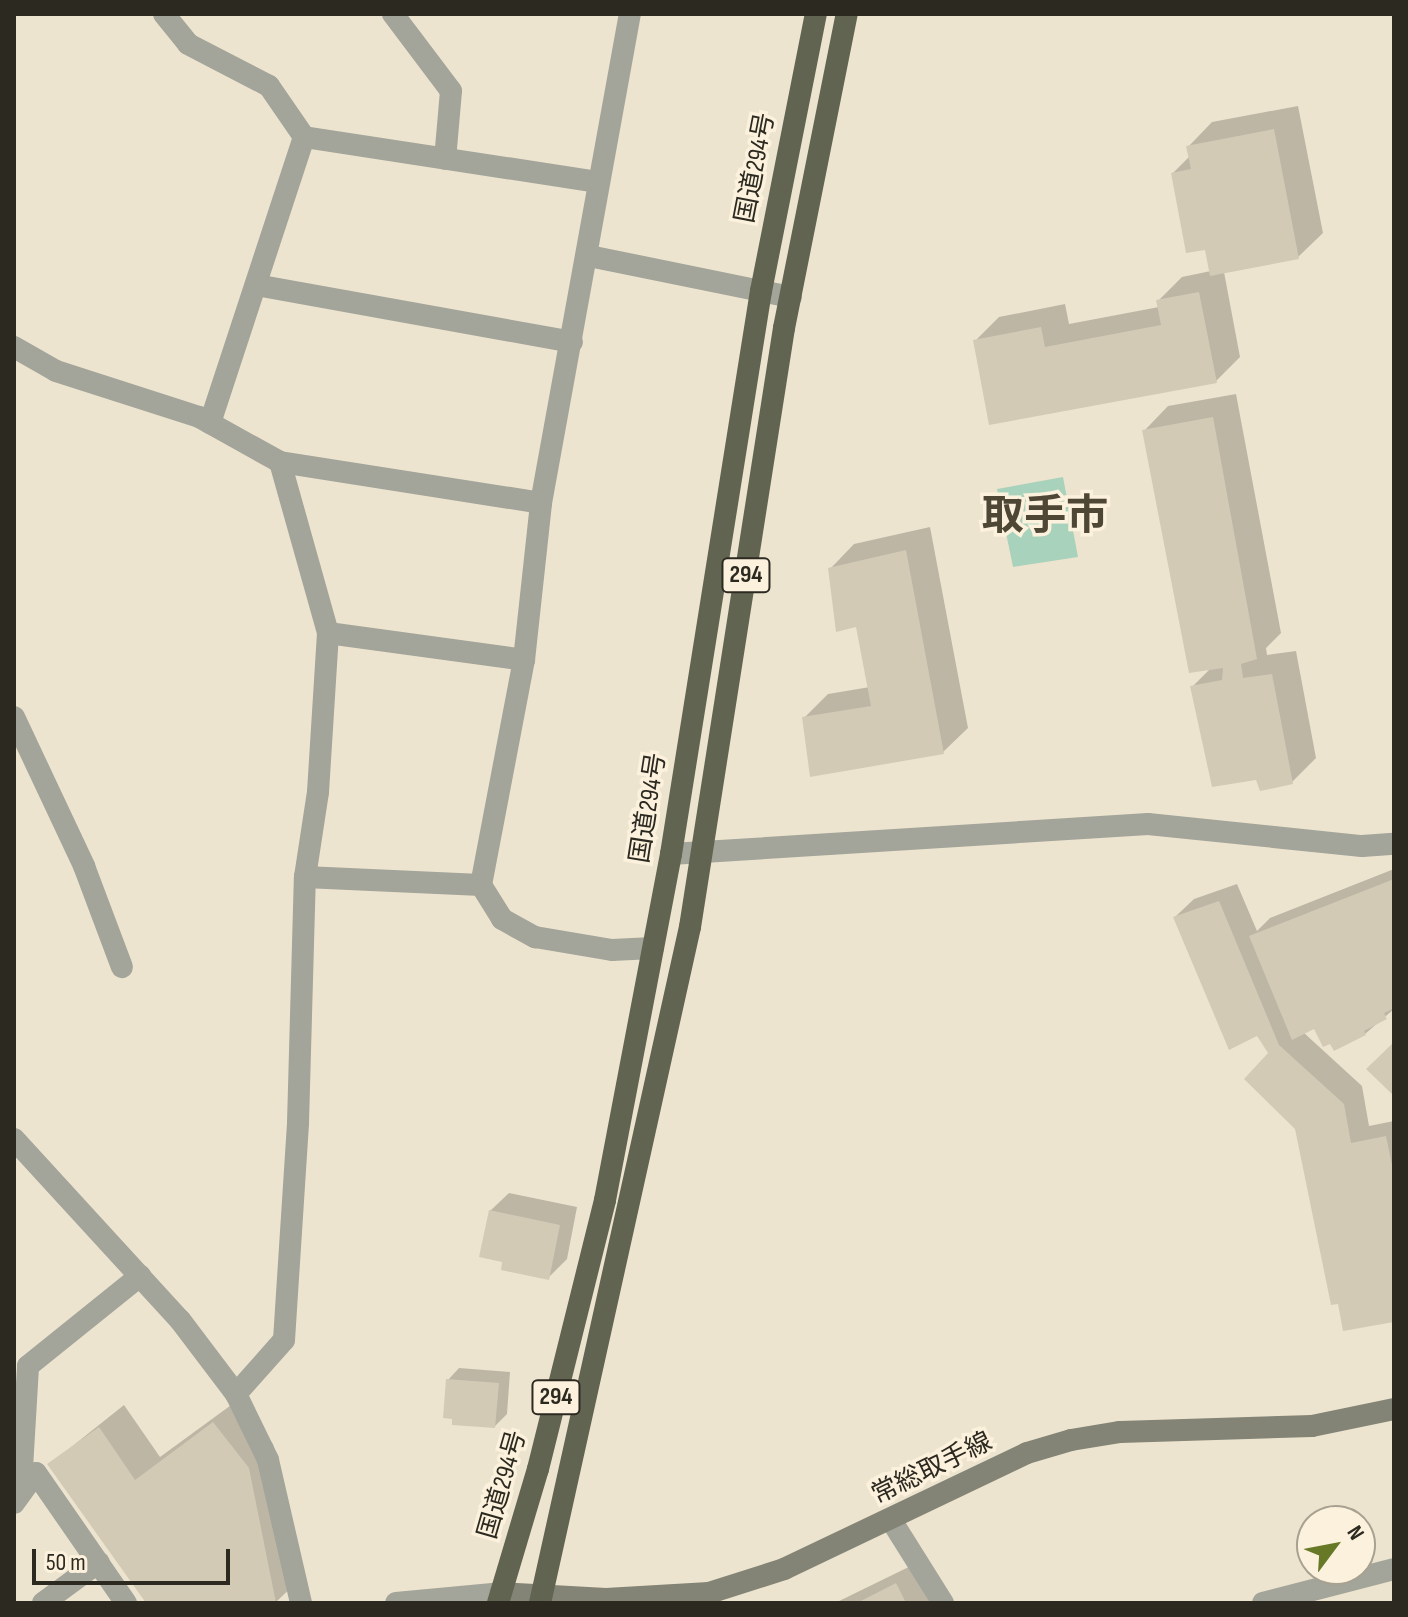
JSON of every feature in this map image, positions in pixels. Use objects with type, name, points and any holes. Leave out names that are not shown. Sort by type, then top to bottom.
[{"type":"highway","name":"国道294号","points":[[500,1598],[538,1469],[605,1200],[671,854],[761,291],[816,14]]},
{"type":"highway","name":"294","points":[[541,1599],[642,1160],[704,852],[791,297],[847,14]]},
{"type":"main road","name":"常総取手線","points":[[500,1598],[676,1600],[784,1569],[1027,1453],[1071,1440],[1120,1432],[1312,1426],[1394,1409]]},
{"type":"street","points":[[164,14],[188,44],[269,86],[304,137],[599,182]]},
{"type":"street","points":[[393,14],[451,91],[445,159]]},
{"type":"street","points":[[628,15],[589,256],[541,503],[524,660],[481,885],[502,919],[535,937],[612,950],[653,948]]},
{"type":"street","points":[[210,423],[304,137]]},
{"type":"street","points":[[589,256],[791,297]]},
{"type":"street","points":[[256,285],[572,342]]},
{"type":"street","points":[[14,347],[56,371],[210,423],[280,462],[541,503]]},
{"type":"street","points":[[236,1394],[284,1340],[298,1123],[305,877],[318,792],[328,633],[280,462]]},
{"type":"street","points":[[328,633],[524,660]]},
{"type":"street","points":[[14,717],[84,866],[122,967]]},
{"type":"street","points":[[671,854],[1148,824],[1362,846],[1394,844]]},
{"type":"street","points":[[305,877],[481,885]]},
{"type":"street","points":[[14,1139],[140,1276],[236,1394],[268,1460],[301,1603]]},
{"type":"street","points":[[29,1483],[22,1468],[28,1366],[140,1276]]},
{"type":"street","points":[[14,1503],[36,1473],[126,1603]]},
{"type":"street","points":[[891,1520],[943,1603]]},
{"type":"street","points":[[43,1603],[99,1562]]},
{"type":"street","points":[[1263,1603],[1394,1569]]},
{"type":"street","points":[[396,1603],[500,1598]]},
{"type":"green space","points":[[1063,477],[1078,557],[1013,567],[997,489]]},
{"type":"building","points":[[1274,129],[1299,259],[1210,276],[1205,250],[1186,253],[1171,173],[1191,169],[1186,146]]},
{"type":"building","points":[[1199,292],[1217,383],[989,425],[973,340],[1041,327],[1045,347],[1161,325],[1156,300]]},
{"type":"building","points":[[1213,417],[1257,659],[1241,664],[1243,678],[1272,674],[1293,784],[1260,791],[1256,780],[1212,787],[1190,686],[1222,680],[1223,668],[1189,673],[1142,430]]},
{"type":"building","points":[[906,550],[944,754],[810,777],[802,717],[871,706],[856,627],[836,632],[828,568]]},
{"type":"building","points":[[1394,879],[1394,1008],[1384,1013],[1387,1019],[1364,1031],[1366,1035],[1334,1051],[1330,1044],[1323,1047],[1314,1029],[1292,1040],[1249,936]]},
{"type":"building","points":[[1219,901],[1279,1045],[1344,1104],[1351,1143],[1386,1136],[1394,1175],[1394,1322],[1343,1331],[1338,1304],[1331,1305],[1295,1129],[1244,1079],[1268,1053],[1257,1036],[1229,1050],[1173,917]]},
{"type":"building","points":[[1394,1042],[1394,1096],[1366,1069]]},
{"type":"building","points":[[489,1210],[560,1225],[549,1280],[501,1270],[502,1262],[479,1257]]},
{"type":"building","points":[[446,1379],[499,1383],[495,1428],[452,1425],[452,1419],[443,1418]]},
{"type":"building","points":[[213,1422],[249,1468],[276,1603],[146,1603],[47,1464],[99,1427],[135,1480]]},
{"type":"building","points":[[896,1583],[906,1603],[857,1603]]},
{"type":"district","name":"取手市","points":[[1045,517]]}]
